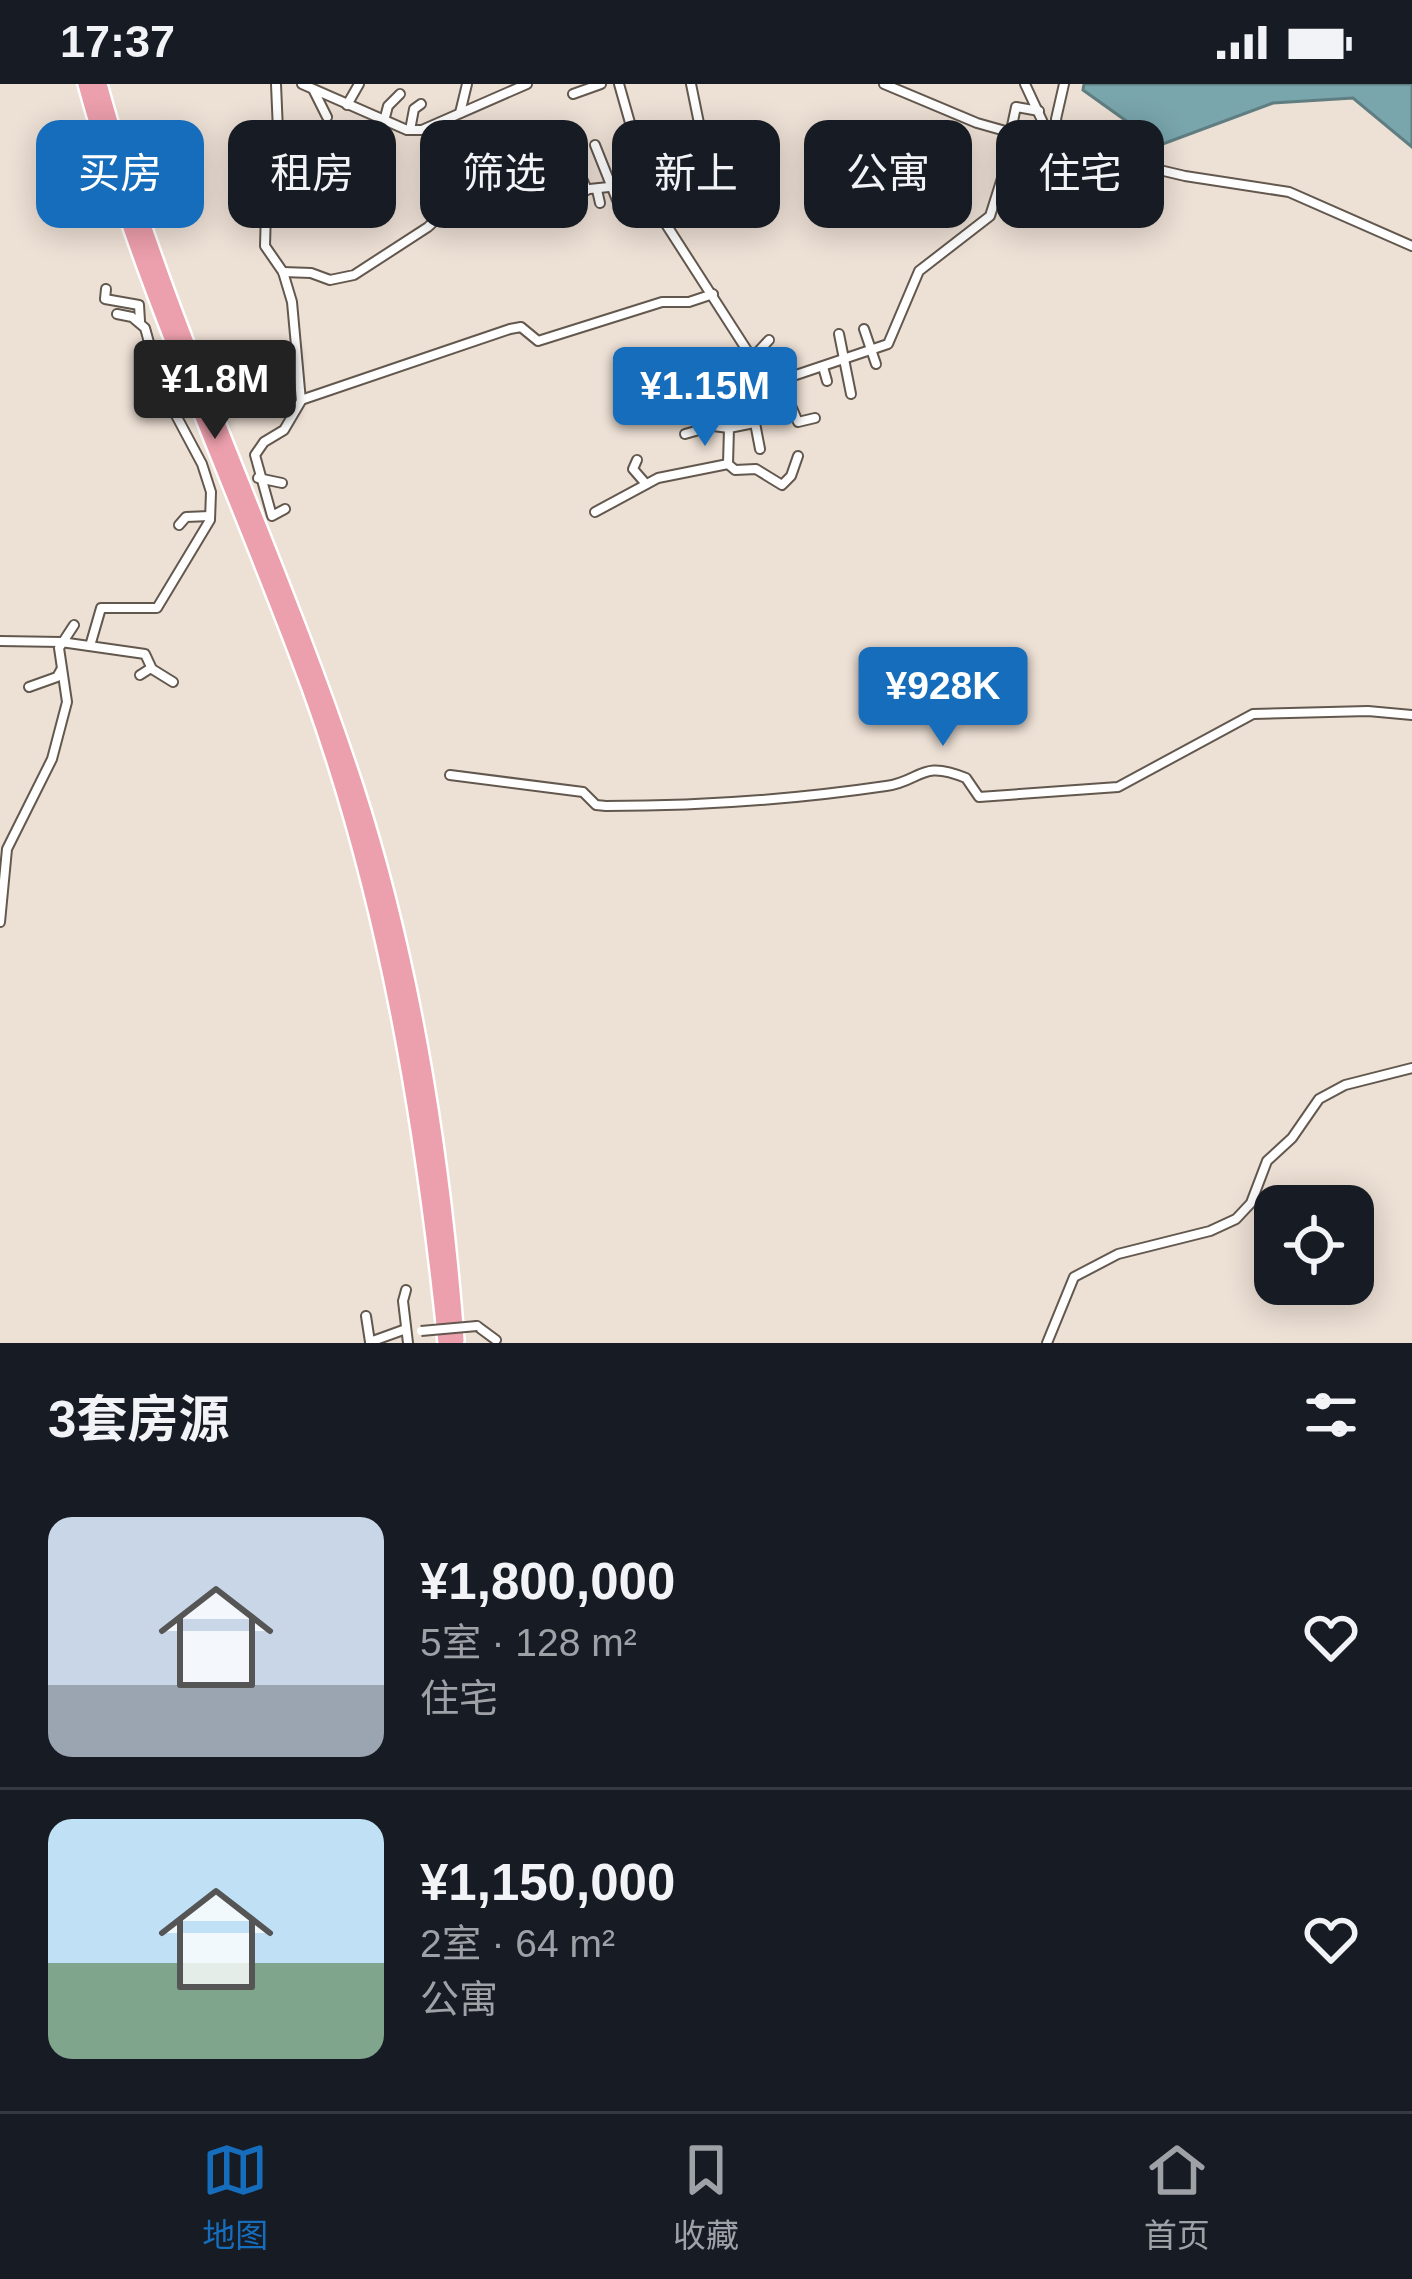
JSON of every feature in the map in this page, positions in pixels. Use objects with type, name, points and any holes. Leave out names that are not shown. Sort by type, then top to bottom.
[{"type":"highway","points":[[86,84],[131,233],[310,688],[345,794],[405,1029],[423,1133],[446,1343]]},
{"type":"highway","points":[[99,84],[143,229],[356,790],[416,1027],[447,1225],[457,1343]]},
{"type":"street","points":[[276,84],[280,178],[266,210],[265,246],[283,272],[295,320],[294,357],[301,400],[284,430],[257,450],[258,478],[272,516],[285,509]]},
{"type":"street","points":[[302,84],[381,120]]},
{"type":"street","points":[[347,106],[359,84]]},
{"type":"street","points":[[454,84],[462,99]]},
{"type":"street","points":[[460,113],[467,84]]},
{"type":"street","points":[[396,125],[422,130],[506,88],[527,84]]},
{"type":"street","points":[[573,94],[600,84]]},
{"type":"street","points":[[620,84],[631,120]]},
{"type":"street","points":[[691,84],[698,120]]},
{"type":"street","points":[[884,84],[996,130]]},
{"type":"street","points":[[1025,84],[1045,120]]},
{"type":"street","points":[[1056,120],[1064,84]]},
{"type":"street","points":[[314,89],[327,117]]},
{"type":"street","points":[[383,120],[388,106],[400,94]]},
{"type":"street","points":[[410,130],[413,109],[421,104]]},
{"type":"street","points":[[1014,120],[1016,107],[1040,110]]},
{"type":"street","points":[[595,145],[612,182]]},
{"type":"street","points":[[1164,171],[1289,192],[1412,246]]},
{"type":"street","points":[[588,184],[600,203]]},
{"type":"street","points":[[588,190],[612,189]]},
{"type":"street","points":[[714,386],[783,379],[872,350],[893,338],[919,271],[988,220],[996,192]]},
{"type":"street","points":[[283,272],[315,273],[330,280],[354,275],[425,228]]},
{"type":"street","points":[[669,228],[750,354],[757,383],[755,423],[760,449]]},
{"type":"street","points":[[90,646],[101,608],[158,608],[211,516],[207,477],[161,386],[148,335],[132,302],[105,298],[106,289]]},
{"type":"street","points":[[301,400],[510,328],[520,328],[538,341],[662,302],[688,302],[713,294]]},
{"type":"street","points":[[116,314],[137,317]]},
{"type":"street","points":[[864,329],[876,364]]},
{"type":"street","points":[[839,334],[851,394]]},
{"type":"street","points":[[712,357],[750,354],[766,348],[769,340]]},
{"type":"street","points":[[782,354],[783,379],[798,422],[815,418]]},
{"type":"street","points":[[209,369],[294,357]]},
{"type":"street","points":[[824,367],[827,381]]},
{"type":"street","points":[[161,386],[173,382]]},
{"type":"street","points":[[685,434],[712,426],[755,423]]},
{"type":"street","points":[[728,464],[729,428]]},
{"type":"street","points":[[728,464],[735,470],[756,469],[782,484],[791,476],[798,456]]},
{"type":"street","points":[[637,460],[632,469],[646,484]]},
{"type":"street","points":[[595,512],[646,484],[728,464]]},
{"type":"street","points":[[258,478],[282,483]]},
{"type":"street","points":[[179,525],[186,517],[211,516]]},
{"type":"street","points":[[0,922],[8,849],[52,759],[67,702],[61,642],[74,625]]},
{"type":"street","points":[[0,641],[37,637],[146,654],[151,668],[173,682]]},
{"type":"street","points":[[140,675],[151,668]]},
{"type":"street","points":[[29,687],[57,677],[62,669]]},
{"type":"street","points":[[450,775],[583,792],[596,805],[605,806],[789,801],[892,786],[927,770],[966,778],[979,797],[1089,791],[1122,785],[1253,714],[1368,711],[1412,715]]},
{"type":"street","points":[[1047,1343],[1070,1280],[1118,1254],[1210,1231],[1236,1219],[1249,1208],[1267,1161],[1292,1138],[1319,1099],[1345,1085],[1412,1068]]},
{"type":"street","points":[[406,1290],[408,1343]]},
{"type":"street","points":[[366,1316],[370,1342],[406,1329]]},
{"type":"street","points":[[418,1343],[421,1331],[476,1327],[496,1340]]},
{"type":"water","points":[[1084,84],[1412,84],[1412,147],[1353,98],[1273,103],[1164,144],[1164,120],[1125,120],[1083,90]]}]
